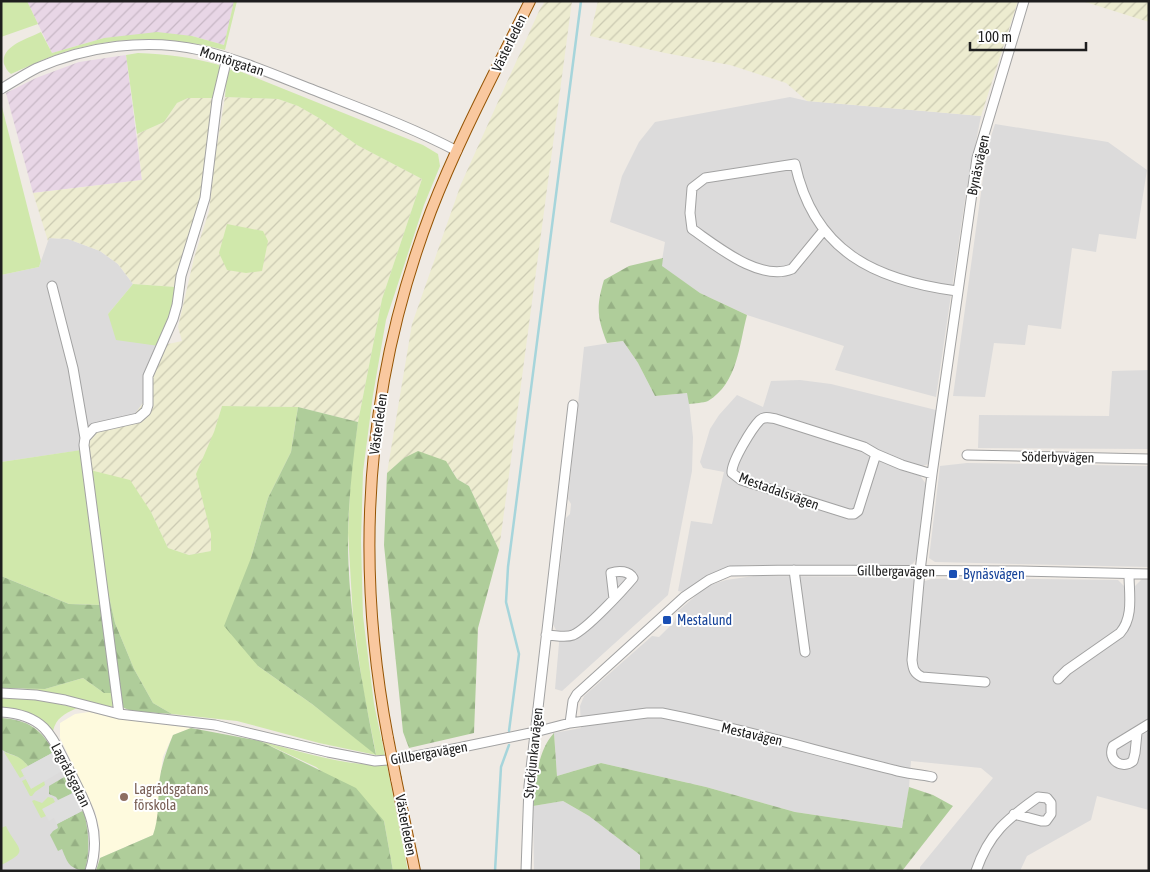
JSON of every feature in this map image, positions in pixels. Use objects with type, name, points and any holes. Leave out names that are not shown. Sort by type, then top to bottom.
[{"type":"main road","name":"Västerleden","points":[[415,871],[388,738],[376,665],[369,588],[369,521],[374,450],[387,364],[407,284],[432,210],[457,151],[530,1]]},
{"type":"street","name":"Bynäsvägen","points":[[985,682],[922,677],[916,674],[913,668],[920,571],[932,474],[977,158],[1024,1]]},
{"type":"street","name":"Montörgatan","points":[[1,89],[36,69],[71,56],[123,46],[146,44],[173,46],[201,50],[227,58],[340,101],[457,151]]},
{"type":"street","points":[[85,438],[94,428],[138,418],[146,411],[148,405],[148,376],[165,340],[175,312],[181,276],[205,198],[217,100],[227,58]]},
{"type":"street","points":[[824,230],[792,269],[770,272],[762,270],[727,252],[692,229],[690,206],[692,188],[705,178],[795,164],[799,184],[818,223],[849,254],[874,269],[902,281],[957,291]]},
{"type":"street","points":[[52,286],[73,368],[85,438],[84,445],[119,714]]},
{"type":"street","name":"Styckjunkarvägen","points":[[526,871],[529,786],[572,405]]},
{"type":"street","name":"Mestadalsvägen","points":[[876,454],[858,511],[854,514],[844,513],[741,480],[732,473],[734,462],[740,450],[761,419],[766,417],[776,418],[864,447],[902,465],[932,474]]},
{"type":"street","name":"Söderbyvägen","points":[[966,455],[1149,459]]},
{"type":"street","points":[[794,570],[805,652]]},
{"type":"street","name":"Gillbergavägen","points":[[1,693],[51,697],[119,714],[215,725],[328,752],[376,761],[400,759],[536,732],[570,723],[572,707],[577,694],[684,597],[697,587],[730,571],[1020,571],[1149,574]]},
{"type":"street","points":[[1058,679],[1067,670],[1120,633],[1125,627],[1129,613],[1128,574]]},
{"type":"street","points":[[546,635],[569,636],[575,634],[614,599]]},
{"type":"street","name":"Lagrådsgatan","points":[[1,712],[16,714],[36,722],[56,745],[88,807],[92,820],[94,843],[90,871]]},
{"type":"street","name":"Mestavägen","points":[[570,723],[626,715],[662,713],[792,743],[896,771],[932,777]]},
{"type":"street","points":[[1136,732],[1149,724]]},
{"type":"street","points":[[976,871],[990,841],[1003,824],[1014,814]]},
{"type":"shaded area","points":[[27,1],[234,2],[224,45],[192,36],[104,38],[52,53]]},
{"type":"shaded area","points":[[126,55],[142,180],[33,193],[6,93],[36,78],[79,62]]},
{"type":"shaded area","points":[[790,97],[807,101],[981,116],[966,193],[936,397],[835,370],[844,346],[747,315],[700,293],[661,266],[665,242],[610,222],[622,176],[639,142],[655,122]]},
{"type":"shaded area","points":[[995,124],[1108,142],[1147,170],[1136,239],[1099,234],[1096,252],[1072,248],[1061,329],[1028,325],[1025,345],[994,343],[985,397],[953,396],[987,149]]},
{"type":"shaded area","points":[[49,238],[68,239],[100,251],[118,264],[133,284],[108,314],[159,346],[143,382],[143,403],[134,415],[89,449],[1,462],[1,275],[39,267]]},
{"type":"shaded area","points":[[623,341],[638,363],[655,396],[688,393],[693,437],[692,471],[668,595],[562,691],[555,689],[560,632],[556,630],[553,624],[566,518],[570,514],[571,504],[568,499],[584,347]]},
{"type":"shaded area","points":[[1149,370],[1149,449],[978,448],[979,415],[1109,416],[1112,371]]},
{"type":"shaded area","points":[[800,380],[831,384],[936,410],[929,464],[922,466],[921,477],[926,484],[917,558],[911,566],[747,565],[723,569],[683,592],[678,591],[691,521],[712,524],[724,472],[703,468],[700,462],[710,429],[719,415],[737,395],[763,407],[771,381]]},
{"type":"shaded area","points":[[967,463],[1149,466],[1149,567],[935,562],[929,558],[940,466]]},
{"type":"shaded area","points":[[754,576],[911,577],[915,581],[969,578],[1118,580],[1125,587],[1134,587],[1142,579],[1149,579],[1149,810],[1097,796],[1091,820],[1027,856],[1020,871],[920,871],[920,867],[993,778],[981,768],[911,761],[903,828],[795,812],[706,787],[601,763],[557,776],[554,733],[581,728],[580,706],[584,696],[652,636],[659,637],[674,622],[678,611],[707,586],[726,580]]},
{"type":"shaded area","name":"Lagrådsgatans förskola","points":[[89,712],[119,719],[191,728],[173,735],[163,757],[159,784],[158,822],[153,835],[100,858],[100,831],[95,811],[60,738],[60,723],[75,714]]},
{"type":"shaded area","points":[[1,718],[14,719],[28,724],[46,738],[54,752],[78,797],[89,830],[90,846],[85,871],[1,871]]},
{"type":"shaded area","points":[[52,753],[62,771],[31,789],[21,770]]},
{"type":"shaded area","points":[[73,793],[82,811],[57,824],[54,818],[49,821],[42,809]]},
{"type":"shaded area","points":[[563,801],[589,816],[640,855],[640,871],[534,871],[533,806]]},
{"type":"green space","points":[[1,1],[27,1],[38,24],[1,37]]},
{"type":"green space","points":[[234,1],[237,1],[225,50],[204,45],[160,40],[117,41],[74,49],[11,74],[4,64],[6,52],[23,40],[41,32],[52,53],[104,38],[157,32],[192,36],[224,45]]},
{"type":"green space","points":[[545,1],[572,1],[499,550],[469,486],[457,479],[452,470],[404,458],[387,473],[412,324],[461,184]]},
{"type":"green space","points":[[598,1],[1018,1],[981,116],[807,101],[786,83],[730,65],[590,36]]},
{"type":"green space","points":[[1082,1],[1149,1],[1149,22]]},
{"type":"green space","points":[[138,53],[179,56],[219,65],[221,70],[214,98],[188,98],[177,103],[164,122],[137,134],[126,55]]},
{"type":"green space","points":[[234,69],[423,145],[438,154],[440,166],[424,205],[386,320],[373,395],[363,472],[361,541],[363,616],[374,704],[385,756],[319,743],[237,721],[172,714],[153,703],[134,669],[115,623],[108,592],[90,470],[130,480],[151,512],[168,548],[189,555],[211,551],[211,534],[196,474],[214,432],[222,406],[298,407],[291,452],[268,498],[251,558],[258,666],[312,704],[376,754],[363,689],[353,617],[348,533],[351,469],[358,422],[382,299],[422,179],[357,145],[319,118],[298,106],[278,99],[225,97],[227,71]]},
{"type":"green space","points":[[225,97],[278,99],[298,106],[319,118],[357,145],[422,179],[382,299],[358,422],[298,407],[222,406],[214,432],[212,551],[189,555],[168,548],[151,512],[90,470],[87,426],[134,415],[143,403],[143,382],[159,346],[182,341],[178,327],[194,258],[209,211],[215,157]]},
{"type":"green space","points":[[188,98],[214,98],[204,191],[176,287],[133,284],[118,264],[100,251],[68,239],[49,238],[48,241],[33,193],[142,180],[137,134],[164,122],[177,103]]},
{"type":"green space","points":[[1,103],[41,261],[39,267],[1,275]]},
{"type":"green space","points":[[227,224],[263,231],[268,241],[262,271],[246,273],[227,270],[219,253]]},
{"type":"green space","points":[[663,258],[662,266],[700,293],[747,315],[739,351],[731,374],[726,384],[718,393],[706,402],[689,404],[687,393],[655,396],[638,363],[623,341],[607,343],[601,326],[599,305],[604,280],[629,266]]},
{"type":"green space","points":[[133,284],[176,287],[174,305],[159,346],[116,340],[108,314]]},
{"type":"green space","points":[[298,407],[358,422],[349,504],[348,560],[356,644],[376,755],[312,704],[258,666],[224,626],[251,558],[268,498],[291,452]]},
{"type":"green space","points":[[81,450],[101,605],[69,604],[1,576],[1,462]]},
{"type":"green space","points":[[418,451],[446,461],[457,479],[469,486],[499,550],[478,628],[474,733],[409,748],[403,732],[384,545],[387,473],[404,458]]},
{"type":"green space","points":[[1,576],[69,604],[101,605],[114,693],[104,693],[83,678],[45,689],[1,688]]},
{"type":"green space","points":[[108,592],[115,623],[134,669],[153,703],[172,714],[131,711],[122,707],[115,662]]},
{"type":"green space","points":[[83,678],[104,693],[114,693],[115,704],[111,707],[23,688],[45,689]]},
{"type":"green space","points":[[1,698],[41,700],[77,708],[61,717],[53,731],[42,721],[30,714],[1,708]]},
{"type":"green space","points":[[1,718],[19,721],[33,727],[44,737],[54,752],[28,766],[18,757],[1,749]]},
{"type":"green space","points":[[191,728],[260,741],[356,788],[384,821],[393,871],[96,871],[100,858],[153,835],[157,816],[162,766],[168,747],[173,735]]},
{"type":"green space","points":[[554,733],[557,776],[601,763],[706,787],[795,812],[902,828],[909,787],[933,795],[953,806],[902,871],[640,871],[640,855],[589,816],[563,801],[533,806],[540,758]]},
{"type":"green space","points":[[260,741],[339,761],[387,765],[408,871],[393,871],[384,821],[316,767]]},
{"type":"green space","points":[[4,752],[21,758],[28,766],[21,770],[24,776],[20,778]]},
{"type":"green space","points":[[66,776],[75,792],[58,800],[49,794],[49,786]]},
{"type":"green space","points":[[26,779],[31,788],[44,781],[45,785],[30,796],[22,781]]},
{"type":"green space","points":[[48,797],[53,798],[55,802],[43,809],[46,816],[41,818],[32,801],[42,803]]},
{"type":"green space","points":[[82,811],[84,812],[88,834],[88,856],[85,871],[72,867],[62,849],[58,851],[50,835],[58,828],[57,824]]},
{"type":"green space","points":[[6,826],[19,852],[11,860],[1,865],[1,828]]},
{"type":"waterway","points":[[509,731],[519,654],[506,602],[508,567],[581,1]]},
{"type":"waterway","points":[[495,871],[501,767],[509,745]]},
{"type":"place","name":"Bynäsvägen","points":[[953,574]]},
{"type":"place","name":"Mestalund","points":[[667,620]]},
{"type":"place","name":"Lagrådsgatans förskola","points":[[124,797]]}]
